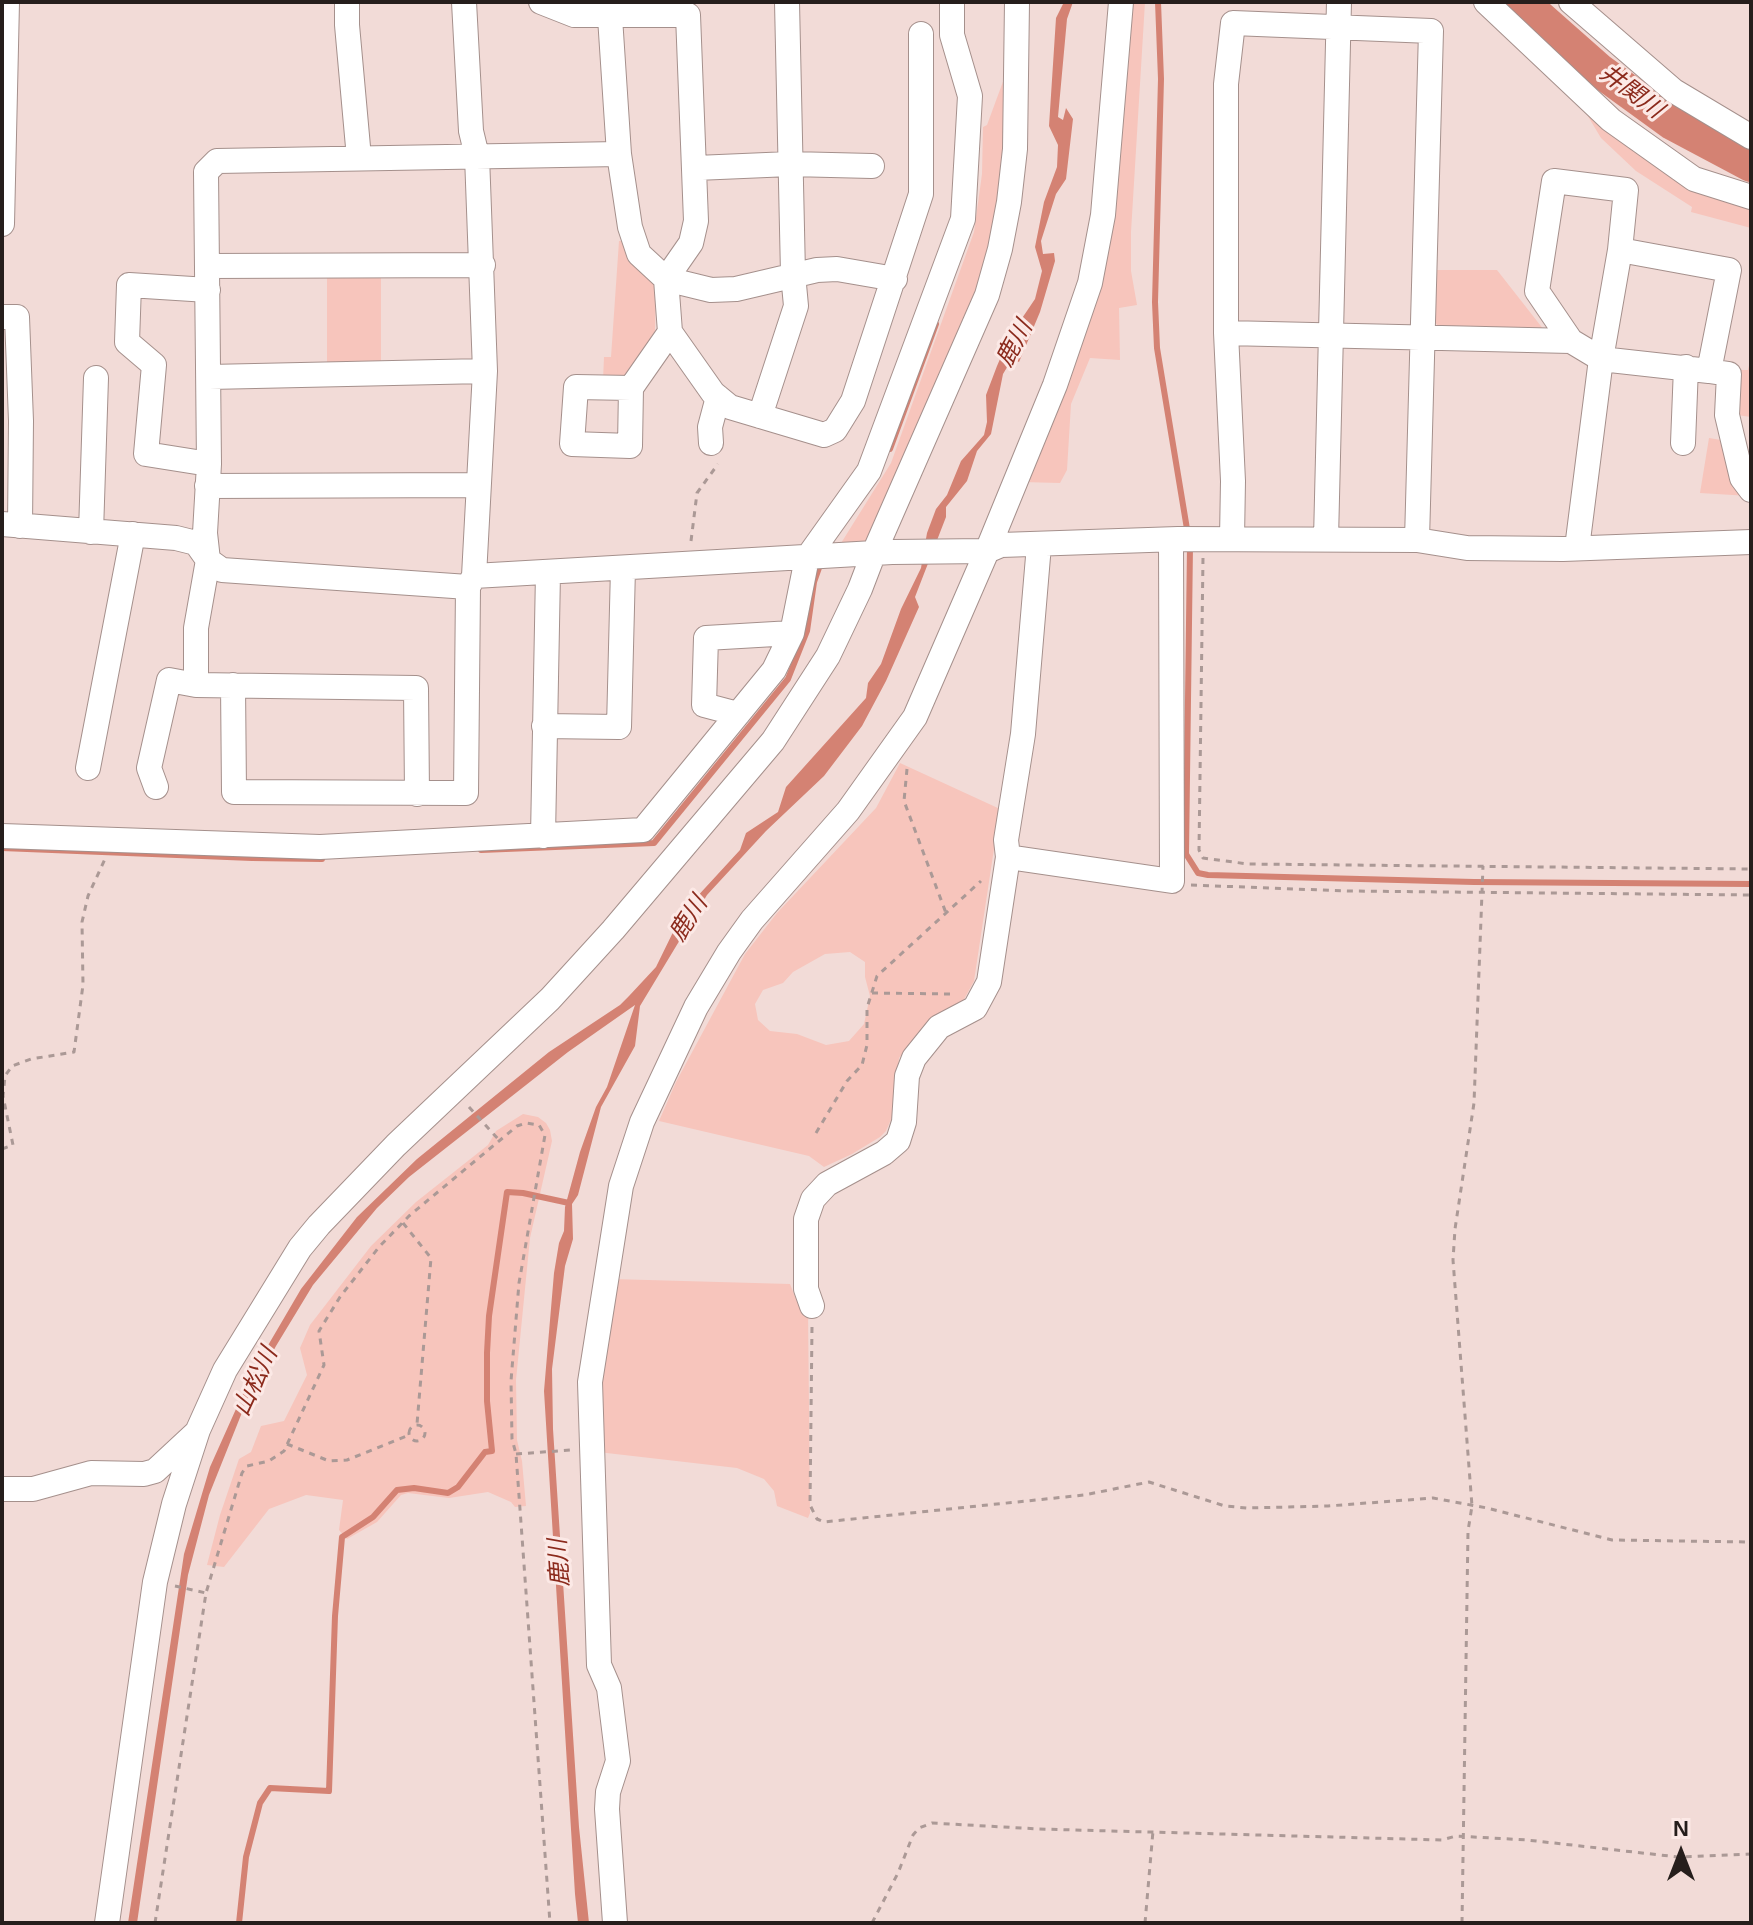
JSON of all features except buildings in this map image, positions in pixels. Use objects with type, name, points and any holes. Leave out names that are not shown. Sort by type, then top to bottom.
[{"type":"street","points":[[2,224],[7,2]]},
{"type":"street","points":[[347,2],[359,158]]},
{"type":"street","points":[[233,685],[234,792],[466,793],[471,581],[485,371],[477,156],[471,131],[464,2]]},
{"type":"street","points":[[541,2],[574,15],[609,8],[688,15],[696,221],[691,243],[666,279],[670,332],[718,397],[730,407],[824,435],[835,430],[853,401],[921,194],[921,34]]},
{"type":"street","points":[[760,416],[796,306],[787,2]]},
{"type":"street","points":[[2,836],[285,847],[643,830],[774,670],[792,633],[807,558],[869,471],[963,219],[970,96],[952,35],[952,2]]},
{"type":"street","points":[[107,1923],[155,1582],[174,1504],[198,1430],[225,1370],[300,1248],[341,1200],[570,978],[773,741],[828,656],[860,589],[882,553],[987,295],[1000,249],[1015,149],[1017,2]]},
{"type":"street","points":[[615,1923],[607,1809],[608,1792],[618,1761],[609,1688],[599,1665],[590,1382],[621,1186],[642,1122],[696,1007],[729,952],[752,920],[848,811],[915,717],[978,551],[1055,385],[1090,283],[1103,215],[1121,2]]},
{"type":"street","points":[[1326,539],[1339,2]]},
{"type":"street","points":[[1486,2],[1611,120],[1694,179],[1751,197]]},
{"type":"street","points":[[1571,2],[1674,91],[1751,137]]},
{"type":"street","points":[[609,8],[619,154],[630,227],[639,254],[666,279],[692,287],[724,289],[793,274],[837,269],[895,279]]},
{"type":"street","points":[[1232,538],[1233,481],[1226,333],[1226,84],[1233,23],[1431,31],[1417,540]]},
{"type":"street","points":[[196,685],[196,628],[208,560],[205,533],[209,377],[206,172],[217,161],[619,154]]},
{"type":"street","points":[[696,168],[790,164],[872,166]]},
{"type":"street","points":[[1577,548],[1601,359],[1620,250],[1626,190],[1554,181],[1537,291],[1571,341],[1601,359],[1729,374],[1727,415],[1742,478],[1751,490]]},
{"type":"street","points":[[1620,250],[1729,270],[1698,369],[1683,443]]},
{"type":"street","points":[[478,485],[208,475],[146,454],[154,365],[127,342],[129,285],[208,278],[483,265]]},
{"type":"street","points":[[2,317],[17,317],[21,421],[11,525],[133,534],[196,543],[208,560],[222,570],[471,581],[623,568],[882,553],[978,551],[1001,545],[1188,539],[1417,540],[1467,548],[1751,542]]},
{"type":"street","points":[[631,388],[670,332]]},
{"type":"street","points":[[1226,333],[1571,341]]},
{"type":"street","points":[[209,377],[485,371]]},
{"type":"street","points":[[91,532],[96,378]]},
{"type":"street","points":[[711,443],[710,427],[718,397]]},
{"type":"street","points":[[88,768],[133,534]]},
{"type":"street","points":[[1008,857],[1172,881],[1188,539]]},
{"type":"street","points":[[812,1306],[806,1289],[806,1219],[813,1199],[827,1184],[884,1153],[898,1141],[904,1122],[907,1076],[914,1058],[939,1027],[975,1008],[989,982],[1008,857],[1006,840],[1023,734],[1039,545]]},
{"type":"street","points":[[544,726],[619,727],[623,568]]},
{"type":"street","points":[[543,836],[548,573]]},
{"type":"street","points":[[738,714],[704,705],[706,638],[792,633]]},
{"type":"street","points":[[156,787],[149,768],[169,680],[196,685],[416,688],[417,794]]},
{"type":"street","points":[[2,1489],[33,1489],[91,1473],[144,1474],[155,1471],[198,1430]]},
{"type":"path","points":[[688,565],[697,493],[718,466],[719,457],[711,443]]},
{"type":"path","points":[[1188,539],[1199,850],[1203,858],[1248,864],[1483,869],[1751,869]]},
{"type":"path","points":[[908,763],[904,801],[946,913]]},
{"type":"path","points":[[816,1133],[847,1081],[862,1065],[867,1045],[867,1008],[877,976],[1008,857]]},
{"type":"path","points":[[2,1149],[13,1145],[3,1096],[5,1076],[12,1066],[31,1059],[74,1052],[83,985],[82,922],[88,896],[105,860]]},
{"type":"path","points":[[1462,1923],[1468,1531],[1472,1506],[1453,1260],[1474,1103],[1483,869]]},
{"type":"path","points":[[1172,881],[1195,886],[1751,895]]},
{"type":"path","points":[[872,993],[984,994]]},
{"type":"path","points":[[454,1089],[500,1141]]},
{"type":"path","points":[[155,1923],[206,1593],[242,1473],[247,1466],[269,1461],[284,1451],[324,1365],[319,1331],[364,1265],[403,1223],[517,1126],[526,1123],[539,1125],[545,1135],[519,1283],[511,1381],[512,1439],[516,1454],[550,1923]]},
{"type":"path","points":[[403,1223],[431,1258],[417,1424]]},
{"type":"path","points":[[812,1306],[810,1505],[817,1519],[824,1522],[1084,1495],[1149,1482],[1225,1506],[1328,1506],[1433,1498],[1612,1540],[1751,1542]]},
{"type":"path","points":[[409,1435],[417,1442],[424,1438],[424,1427],[417,1424]]},
{"type":"path","points":[[409,1435],[410,1428],[417,1424]]},
{"type":"path","points":[[287,1444],[329,1461],[347,1460],[409,1435]]},
{"type":"path","points":[[516,1454],[579,1450]]},
{"type":"path","points":[[166,1584],[206,1593]]},
{"type":"path","points":[[872,1923],[898,1873],[913,1835],[925,1824],[1442,1840],[1462,1837],[1527,1840],[1678,1857],[1751,1854]]},
{"type":"path","points":[[1145,1923],[1153,1831]]},
{"type":"shaded area","points":[[1129,2],[1145,2],[1131,232],[1131,271],[1137,305],[1119,308],[1120,360],[1090,358],[1071,404],[1067,470],[1060,483],[1022,482],[1067,376]]},
{"type":"shaded area","points":[[1008,68],[1002,167],[989,253],[975,299],[870,541],[838,548],[891,463],[974,232],[982,174],[983,127],[987,125]]},
{"type":"shaded area","points":[[1583,108],[1751,204],[1751,228],[1691,212],[1692,207],[1636,171],[1601,138]]},
{"type":"shaded area","points":[[619,241],[625,241],[656,287],[655,331],[630,372],[622,379],[603,380],[604,357],[611,357]]},
{"type":"shaded area","points":[[1431,270],[1497,270],[1544,330],[1441,329],[1430,317]]},
{"type":"shaded area","points":[[327,276],[381,276],[381,365],[327,365]]},
{"type":"shaded area","points":[[1751,356],[1751,417],[1730,414],[1734,370],[1748,370]]},
{"type":"shaded area","points":[[1709,438],[1727,441],[1749,496],[1700,493]]},
{"type":"shaded area","points":[[900,763],[1000,809],[974,981],[962,1003],[930,1019],[899,1058],[893,1115],[886,1131],[852,1154],[824,1167],[809,1156],[659,1121],[676,1082],[745,954],[777,913],[876,808]],"holes":[[[850,952],[865,962],[870,996],[864,1024],[849,1041],[826,1045],[797,1034],[770,1031],[758,1020],[755,1004],[763,990],[783,983],[793,972],[825,954]]]},
{"type":"shaded area","points":[[523,1114],[538,1117],[546,1123],[552,1141],[530,1238],[516,1380],[517,1440],[526,1506],[515,1507],[511,1502],[488,1492],[449,1498],[408,1493],[401,1495],[377,1522],[347,1539],[339,1530],[343,1500],[306,1495],[269,1509],[224,1567],[207,1565],[239,1459],[251,1452],[261,1426],[284,1421],[307,1375],[300,1348],[310,1325],[371,1246],[416,1202],[488,1145],[496,1131]]},
{"type":"shaded area","points":[[612,1279],[790,1284],[798,1304],[808,1306],[808,1518],[777,1506],[774,1491],[764,1479],[737,1468],[598,1452],[597,1426]]},
{"type":"water","points":[[1064,2],[1073,2],[1067,19],[1058,117],[1063,120],[1066,108],[1073,119],[1066,179],[1056,194],[1041,241],[1043,254],[1054,253],[1055,261],[1040,312],[1019,362],[1012,359],[1003,374],[991,434],[977,451],[967,481],[946,507],[946,517],[915,597],[919,607],[862,726],[824,776],[766,831],[707,895],[640,1006],[635,1046],[601,1107],[578,1195],[572,1204],[573,1239],[565,1266],[552,1369],[553,1429],[579,1827],[589,1923],[578,1923],[575,1894],[544,1391],[554,1273],[564,1231],[565,1207],[580,1152],[596,1107],[607,1087],[635,1005],[568,1052],[409,1177],[377,1208],[313,1285],[276,1346],[247,1400],[209,1495],[188,1575],[137,1923],[128,1923],[184,1554],[210,1467],[253,1371],[301,1289],[357,1217],[417,1159],[549,1052],[629,996],[656,967],[678,922],[694,900],[740,850],[746,833],[778,812],[786,787],[866,698],[868,683],[881,664],[901,609],[921,568],[927,533],[936,509],[947,495],[961,461],[984,435],[986,395],[1010,336],[1035,299],[1042,271],[1035,247],[1044,202],[1057,167],[1058,145],[1049,126],[1056,18]]},
{"type":"waterway","points":[[1158,2],[1161,79],[1155,302],[1157,348],[1188,535]]},
{"type":"waterway","name":"井関川","points":[[1522,2],[1599,70],[1672,123],[1751,165]]},
{"type":"waterway","points":[[890,449],[936,324]]},
{"type":"waterway","points":[[1190,546],[1186,854],[1198,873],[1474,882],[1751,884]]},
{"type":"waterway","points":[[481,850],[654,843],[788,679],[807,631],[814,582],[820,565]]},
{"type":"waterway","points":[[2,848],[322,859]]},
{"type":"waterway","points":[[239,1923],[246,1857],[260,1803],[270,1788],[329,1791],[335,1616],[342,1537],[373,1517],[397,1490],[414,1488],[448,1493],[458,1487],[485,1452],[492,1451],[487,1401],[489,1316],[507,1192],[569,1203]]},
{"type":"water label","name":"鹿川","points":[[1015,344]]},
{"type":"water label","name":"鹿川","points":[[689,919]]},
{"type":"water label","name":"山松川","points":[[256,1382]]},
{"type":"water label","name":"鹿川","points":[[560,1563]]}]
